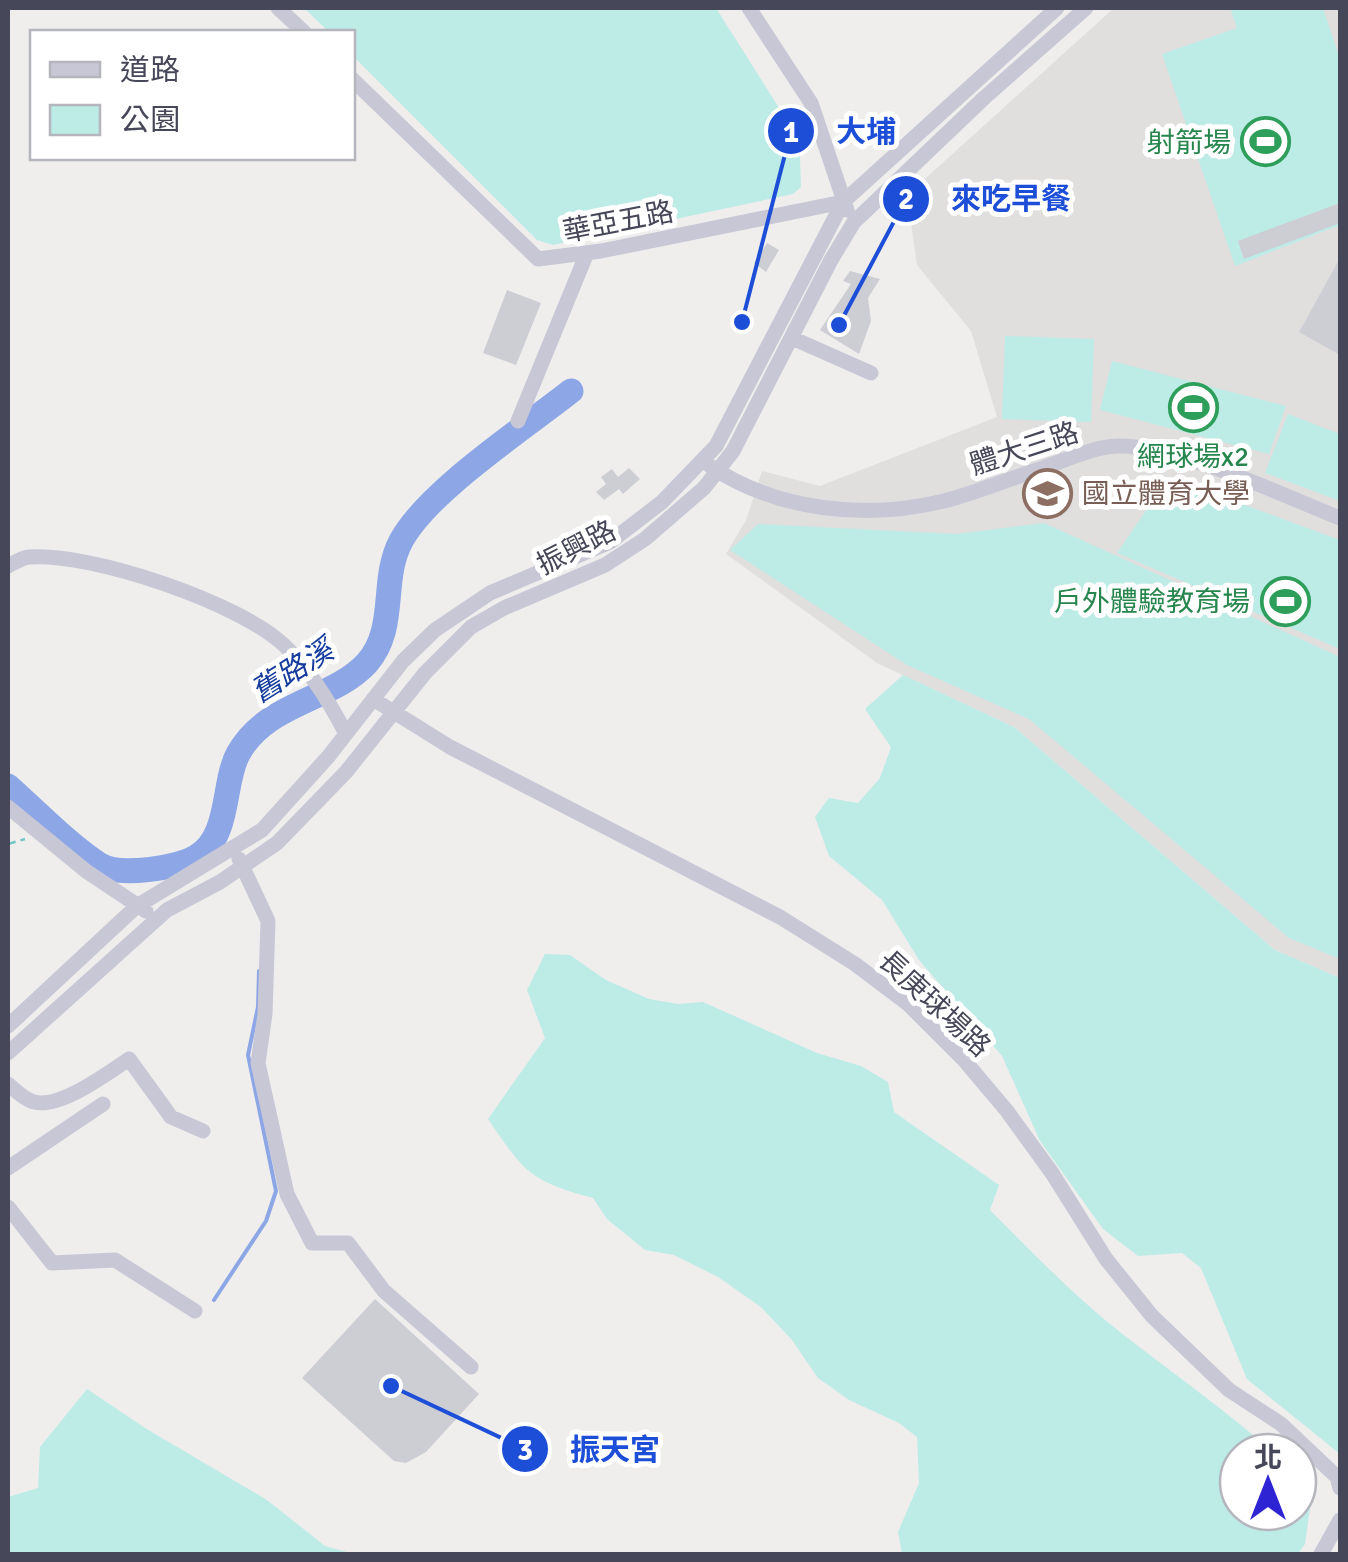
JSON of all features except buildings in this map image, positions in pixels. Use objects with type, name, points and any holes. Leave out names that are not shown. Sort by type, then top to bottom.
[{"type":"street","points":[[278,8],[302,30]]},
{"type":"street","points":[[750,8],[811,103],[843,202],[854,222]]},
{"type":"street","name":"振興路","points":[[8,1026],[138,906],[262,830],[403,661],[460,611],[610,542],[662,502],[716,446],[843,202],[1058,8]]},
{"type":"street","name":"振興路","points":[[8,1053],[158,917],[277,842],[346,772],[425,673],[471,627],[504,608],[605,565],[666,522],[733,451],[854,222],[984,98],[1086,8]]},
{"type":"street","name":"華亞五路","points":[[355,82],[538,259],[587,253],[843,202]]},
{"type":"street","points":[[518,421],[587,253]]},
{"type":"street","points":[[792,338],[871,373]]},
{"type":"street","name":"體大三路","points":[[703,461],[755,491],[810,506],[886,510],[944,501],[1114,446],[1152,448],[1340,518]]},
{"type":"street","points":[[8,566],[26,557],[100,563],[176,589],[250,621],[284,645],[330,704],[346,734]]},
{"type":"street","name":"長庚球場路","points":[[373,699],[450,747],[780,917],[855,964],[908,1004],[964,1060],[1007,1111],[1052,1173],[1106,1260],[1152,1316],[1228,1390],[1281,1424],[1337,1477],[1340,1488]]},
{"type":"street","points":[[8,806],[86,871],[158,917]]},
{"type":"street","points":[[233,848],[268,922],[266,1014],[258,1063],[287,1194],[312,1243],[348,1243],[384,1291],[471,1367]]},
{"type":"street","points":[[8,1084],[32,1102],[45,1103],[95,1082],[129,1059],[171,1117],[203,1130]]},
{"type":"street","points":[[8,1168],[103,1104]]},
{"type":"street","points":[[8,1208],[52,1262],[115,1260],[195,1310]]},
{"type":"street","points":[[1321,1554],[1340,1520]]},
{"type":"shaded area","name":"國立體育大學","points":[[1114,8],[1340,8],[1340,978],[1275,950],[1014,727],[877,663],[726,554],[746,520],[762,471],[820,486],[997,417],[971,331],[917,265],[907,195]]},
{"type":"green space","points":[[304,8],[716,8],[793,130],[800,157],[801,187],[793,194],[553,245],[537,240],[355,58],[355,30],[327,30]]},
{"type":"green space","name":"射箭場","points":[[1230,8],[1323,8],[1340,59],[1340,225],[1235,266],[1162,54],[1237,28]]},
{"type":"green space","name":"網球場x2","points":[[1005,336],[1094,339],[1091,422],[1002,419]]},
{"type":"green space","name":"網球場x2","points":[[1112,361],[1286,406],[1269,454],[1100,410]]},
{"type":"green space","points":[[1288,414],[1340,434],[1340,501],[1265,473]]},
{"type":"green space","name":"戶外體驗教育場","points":[[1169,477],[1340,540],[1340,649],[1117,553]]},
{"type":"green space","points":[[1044,523],[1340,657],[1340,959],[1289,938],[1029,719],[907,665],[730,550],[758,524],[956,534]]},
{"type":"green space","points":[[903,675],[1014,727],[1275,950],[1340,978],[1340,1454],[1318,1436],[1318,1432],[1313,1432],[1247,1379],[1201,1268],[1182,1253],[1138,1256],[1103,1229],[1040,1141],[1002,1056],[919,960],[882,900],[829,856],[815,817],[829,798],[858,803],[880,778],[891,747],[865,709]]},
{"type":"green space","points":[[545,954],[570,955],[606,980],[649,999],[678,1004],[703,1002],[817,1053],[861,1066],[888,1082],[894,1112],[999,1185],[990,1210],[1054,1273],[1103,1318],[1249,1432],[1218,1432],[1218,1532],[1307,1532],[1298,1554],[902,1554],[898,1532],[919,1483],[917,1437],[899,1423],[849,1400],[818,1378],[792,1340],[761,1307],[718,1277],[674,1255],[645,1250],[607,1219],[593,1198],[555,1186],[530,1172],[488,1119],[545,1038],[527,990]]},
{"type":"green space","points":[[87,1389],[267,1500],[325,1546],[354,1554],[8,1554],[8,1497],[38,1488],[40,1447]]},
{"type":"waterway","name":"舊路溪","points":[[8,786],[77,848],[109,869],[148,870],[196,857],[215,837],[233,766],[250,737],[282,712],[336,686],[367,663],[382,635],[395,556],[414,522],[454,482],[571,391]]},
{"type":"waterway","points":[[214,1300],[266,1221],[276,1191],[248,1055],[258,1007],[259,971]]},
{"type":"place","name":"射箭場","points":[[1266,142]]},
{"type":"place","name":"大埔","points":[[742,322]]},
{"type":"place","name":"來吃早餐","points":[[839,325]]},
{"type":"place","name":"網球場x2","points":[[1193,408]]},
{"type":"place","name":"國立體育大學","points":[[1047,493]]},
{"type":"place","name":"戶外體驗教育場","points":[[1285,601]]},
{"type":"place","name":"振天宮","points":[[391,1386]]}]
